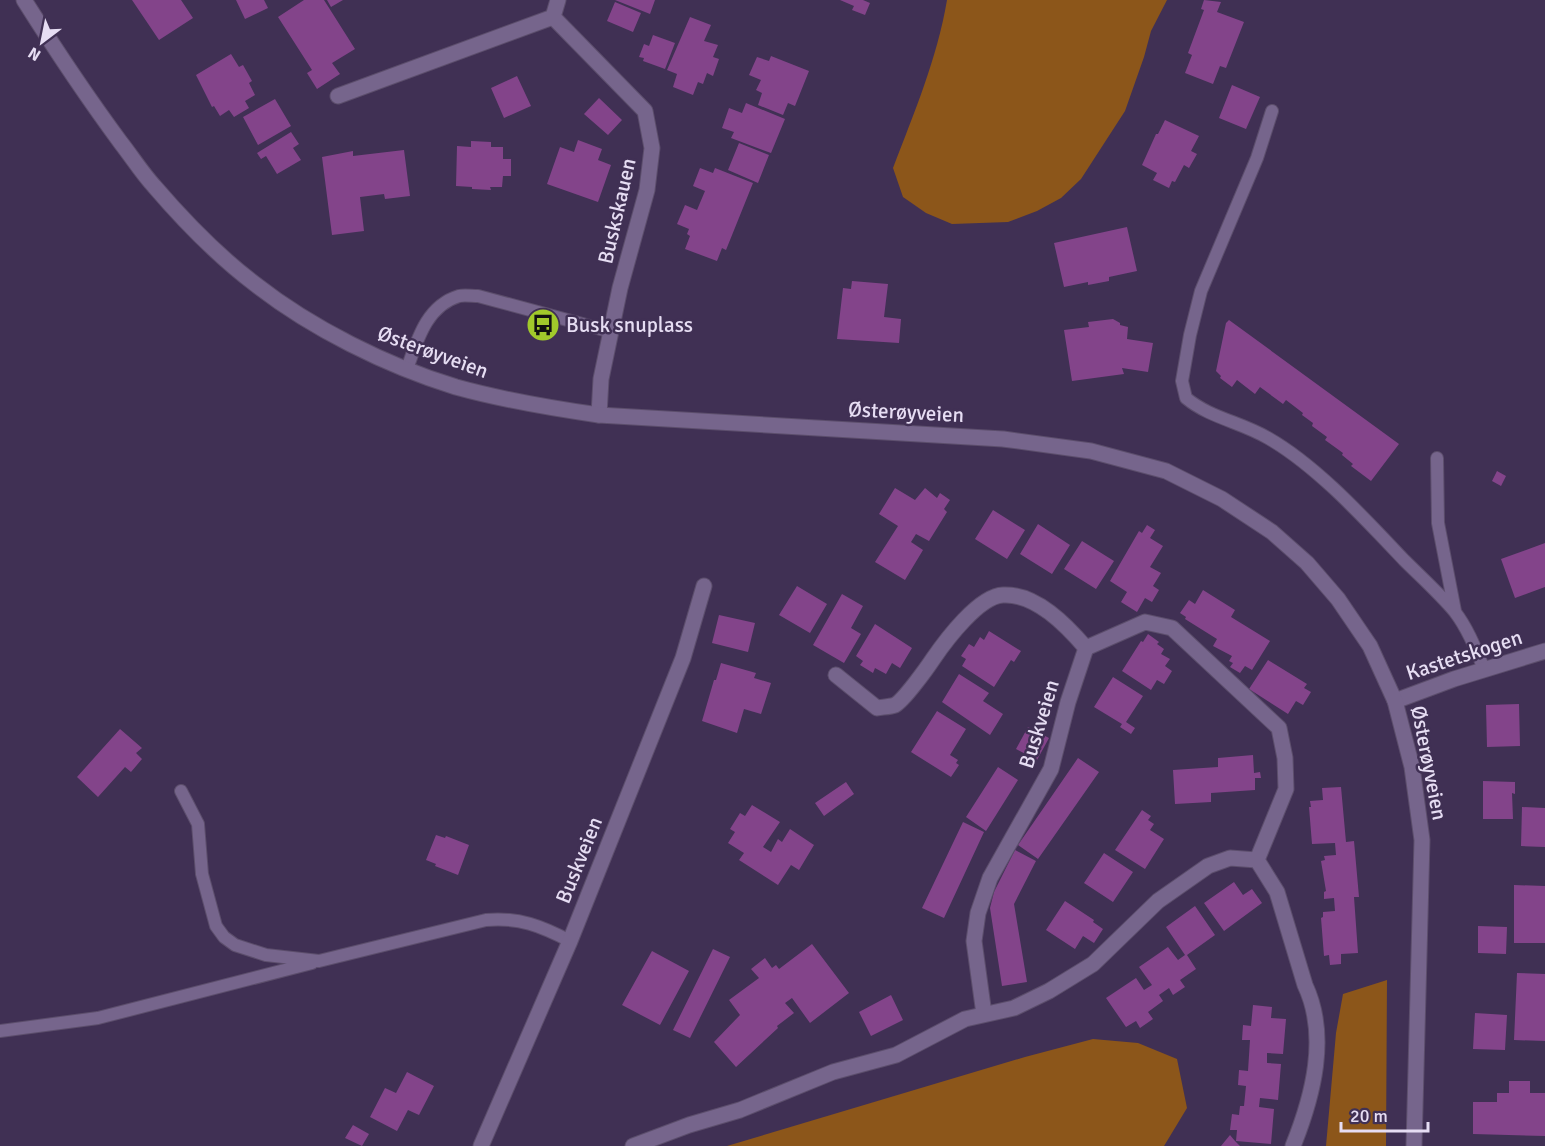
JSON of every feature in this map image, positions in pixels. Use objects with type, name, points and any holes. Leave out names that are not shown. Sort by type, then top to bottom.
[{"type":"street","name":"Østerøyveien","points":[[24,0],[105,121],[152,185],[194,230],[254,284],[292,310],[357,347],[407,369],[497,398],[546,408],[599,415],[1002,439],[1091,451],[1166,471],[1222,498],[1272,532],[1307,563],[1338,599],[1370,646],[1395,700],[1412,767],[1422,840],[1414,1146]]},
{"type":"street","points":[[338,96],[553,17],[558,0]]},
{"type":"street","name":"Buskskauen","points":[[553,17],[645,111],[652,148],[647,190],[620,288],[601,379],[599,415]]},
{"type":"street","name":"Buskveien","points":[[481,1146],[570,941],[683,658],[704,586]]},
{"type":"street","points":[[836,675],[877,708],[895,705],[922,675],[946,640],[979,605],[1003,594],[1027,599],[1055,615],[1086,648],[1144,622],[1172,628],[1279,728],[1286,758],[1286,789],[1257,860]]},
{"type":"street","name":"Buskveien","points":[[984,1014],[974,941],[978,913],[990,878],[1051,769],[1068,702],[1086,648]]},
{"type":"street","name":"Kastetskogen","points":[[1395,700],[1484,669],[1545,651]]},
{"type":"street","points":[[633,1146],[689,1125],[740,1110],[833,1072],[896,1055],[965,1019],[1014,1008],[1093,964],[1158,901],[1208,866],[1230,858],[1257,860]]},
{"type":"street","points":[[1257,860],[1277,892],[1311,998],[1318,1045],[1304,1119],[1293,1146]]},
{"type":"lane","points":[[1272,111],[1257,158],[1201,291],[1182,381],[1186,398],[1209,414],[1243,425],[1269,438],[1303,462],[1365,518],[1455,612],[1467,630],[1484,669]]},
{"type":"lane","points":[[407,369],[423,325],[442,305],[459,296],[478,296],[612,332]]},
{"type":"lane","points":[[1437,458],[1438,523],[1455,612]]},
{"type":"lane","points":[[182,791],[198,824],[206,891],[216,926],[224,937],[236,945],[266,955],[319,961]]},
{"type":"lane","points":[[0,1031],[98,1018],[486,920],[503,918],[537,924],[570,941]]},
{"type":"shaded area","points":[[947,0],[1167,0],[1151,31],[1125,111],[1081,179],[1061,198],[1037,211],[1008,222],[952,224],[926,213],[903,197],[893,168],[931,65]]},
{"type":"shaded area","points":[[1387,980],[1386,1146],[1326,1146],[1336,1033],[1343,994]]},
{"type":"shaded area","points":[[1093,1039],[1138,1043],[1177,1059],[1187,1108],[1164,1146],[727,1146],[1025,1057]]},
{"type":"building","points":[[132,0],[181,0],[193,18],[159,40]]},
{"type":"building","points":[[236,0],[264,0],[268,8],[245,19]]},
{"type":"building","points":[[304,0],[324,0],[355,49],[332,63],[340,74],[317,89],[307,73],[312,70],[278,17]]},
{"type":"building","points":[[327,0],[343,0],[331,7]]},
{"type":"building","points":[[615,0],[655,0],[650,14]]},
{"type":"building","points":[[840,0],[863,0],[870,3],[865,15],[852,10],[854,6]]},
{"type":"building","points":[[1204,0],[1221,2],[1217,12],[1244,22],[1226,68],[1220,66],[1213,84],[1185,73],[1192,55],[1188,53],[1204,10],[1201,9]]},
{"type":"building","points":[[615,2],[641,13],[633,32],[607,21]]},
{"type":"building","points":[[690,17],[711,25],[704,41],[718,45],[713,57],[719,59],[713,76],[707,73],[703,84],[698,82],[693,95],[673,87],[677,74],[667,70]]},
{"type":"building","points":[[653,35],[675,43],[665,69],[643,61],[644,58],[639,57],[644,44],[649,46]]},
{"type":"building","points":[[231,54],[239,67],[243,65],[252,81],[249,83],[255,95],[245,101],[249,108],[234,117],[229,110],[220,116],[214,106],[212,107],[196,75]]},
{"type":"building","points":[[771,56],[809,71],[795,106],[788,103],[783,115],[758,105],[762,93],[756,90],[761,80],[749,75],[757,57],[769,61]]},
{"type":"building","points":[[517,76],[531,106],[504,118],[491,88]]},
{"type":"building","points":[[1232,85],[1260,97],[1246,129],[1219,118]]},
{"type":"building","points":[[599,98],[622,120],[608,135],[584,114]]},
{"type":"building","points":[[275,99],[291,126],[258,145],[243,117]]},
{"type":"building","points":[[746,103],[785,119],[771,153],[731,138],[734,132],[722,128],[729,108],[742,113]]},
{"type":"building","points":[[1165,120],[1199,136],[1191,151],[1197,154],[1189,168],[1184,165],[1169,188],[1153,180],[1157,173],[1142,165]]},
{"type":"building","points":[[291,132],[299,144],[293,148],[301,160],[277,174],[266,156],[261,159],[257,153]]},
{"type":"building","points":[[578,140],[602,149],[598,160],[611,165],[598,202],[547,184],[560,147],[574,152]]},
{"type":"building","points":[[471,141],[491,142],[491,147],[503,147],[503,159],[511,159],[511,176],[503,176],[502,187],[490,187],[491,190],[456,186],[457,146],[471,147]]},
{"type":"building","points":[[739,143],[769,155],[758,183],[728,170]]},
{"type":"building","points":[[404,150],[410,196],[385,199],[384,194],[360,197],[364,231],[332,235],[322,157],[353,151],[353,156]]},
{"type":"building","points":[[700,168],[713,173],[715,168],[753,183],[726,250],[722,248],[717,261],[685,249],[690,236],[687,234],[689,229],[677,224],[685,205],[697,210],[705,191],[693,186]]},
{"type":"building","points":[[1127,227],[1137,271],[1109,277],[1109,281],[1064,287],[1054,243]]},
{"type":"building","points":[[852,281],[888,284],[884,317],[901,319],[899,343],[837,339],[843,288],[851,289]]},
{"type":"building","points":[[1113,319],[1120,325],[1128,327],[1127,339],[1153,343],[1148,372],[1122,368],[1124,374],[1072,381],[1064,330],[1089,327],[1088,322]]},
{"type":"building","points":[[1229,320],[1399,444],[1371,481],[1351,466],[1353,464],[1342,455],[1343,453],[1325,440],[1327,437],[1312,426],[1313,423],[1302,415],[1303,413],[1286,400],[1283,404],[1260,387],[1255,394],[1237,380],[1232,387],[1220,378],[1221,376],[1216,371],[1226,323]]},
{"type":"building","points":[[1497,471],[1506,476],[1501,486],[1492,481]]},
{"type":"building","points":[[895,488],[915,500],[925,488],[937,498],[940,493],[950,500],[944,509],[947,512],[929,541],[916,534],[911,542],[923,550],[905,580],[875,562],[898,526],[879,514]]},
{"type":"building","points":[[993,510],[1025,530],[1007,559],[975,539]]},
{"type":"building","points":[[1038,524],[1070,545],[1052,574],[1020,554]]},
{"type":"building","points":[[1147,525],[1155,530],[1150,538],[1163,546],[1150,567],[1161,573],[1153,586],[1159,590],[1152,602],[1145,598],[1137,612],[1121,602],[1127,592],[1110,581],[1139,531],[1142,533]]},
{"type":"building","points":[[1082,541],[1114,561],[1096,589],[1064,569]]},
{"type":"building","points":[[1545,543],[1545,587],[1515,598],[1501,559]]},
{"type":"building","points":[[797,586],[827,604],[810,633],[779,615]]},
{"type":"building","points":[[1203,590],[1235,610],[1231,617],[1270,641],[1252,670],[1245,666],[1240,673],[1230,667],[1233,663],[1229,661],[1232,656],[1213,646],[1217,639],[1185,619],[1186,617],[1180,613],[1189,600],[1195,604]]},
{"type":"building","points":[[842,594],[863,606],[851,628],[861,634],[844,663],[813,645]]},
{"type":"building","points":[[719,615],[755,623],[748,652],[712,643]]},
{"type":"building","points":[[875,624],[912,648],[900,668],[892,663],[886,674],[875,668],[873,673],[860,665],[863,661],[856,656]]},
{"type":"building","points":[[989,631],[1021,651],[1014,662],[1011,660],[994,687],[962,666],[966,659],[961,656],[969,644],[974,647],[980,637],[984,640]]},
{"type":"building","points":[[1148,634],[1164,649],[1161,654],[1170,659],[1165,666],[1172,671],[1164,684],[1157,680],[1151,690],[1122,671]]},
{"type":"building","points":[[1268,660],[1307,684],[1304,688],[1311,692],[1303,705],[1296,701],[1288,714],[1249,689]]},
{"type":"building","points":[[721,663],[756,673],[754,678],[771,683],[761,714],[744,709],[737,733],[702,721]]},
{"type":"building","points":[[959,674],[989,693],[983,701],[1003,714],[990,735],[942,702]]},
{"type":"building","points":[[1113,677],[1143,696],[1126,722],[1135,728],[1131,734],[1120,727],[1122,724],[1094,707]]},
{"type":"building","points":[[1519,704],[1520,746],[1487,747],[1486,705]]},
{"type":"building","points":[[937,711],[966,729],[950,755],[958,760],[956,763],[959,765],[951,777],[911,752]]},
{"type":"building","points":[[1028,727],[1049,738],[1037,760],[1016,749]]},
{"type":"building","points":[[120,729],[142,748],[136,753],[142,759],[131,772],[125,767],[98,797],[77,777]]},
{"type":"building","points":[[1253,755],[1254,773],[1260,772],[1261,778],[1255,778],[1255,790],[1211,793],[1211,802],[1175,804],[1173,770],[1218,767],[1218,758]]},
{"type":"building","points":[[1078,758],[1099,772],[1038,859],[1018,845]]},
{"type":"building","points":[[998,767],[1018,780],[986,831],[966,817]]},
{"type":"building","points":[[1483,781],[1515,782],[1515,794],[1512,793],[1513,819],[1483,819]]},
{"type":"building","points":[[846,782],[854,794],[824,816],[815,803]]},
{"type":"building","points":[[1341,787],[1346,842],[1354,841],[1359,897],[1354,897],[1358,953],[1341,954],[1341,964],[1330,965],[1329,955],[1324,956],[1321,918],[1323,912],[1335,911],[1334,898],[1324,899],[1326,891],[1321,861],[1325,860],[1324,856],[1336,855],[1335,843],[1312,844],[1309,807],[1311,807],[1310,801],[1323,800],[1322,788]]},
{"type":"building","points":[[752,805],[780,822],[763,847],[771,852],[778,839],[782,842],[790,829],[814,845],[799,870],[791,865],[778,885],[739,860],[744,853],[728,843],[735,832],[730,829],[740,813],[745,816]]},
{"type":"building","points":[[1522,807],[1545,808],[1545,847],[1521,846]]},
{"type":"building","points":[[1142,810],[1151,816],[1148,820],[1154,824],[1150,830],[1164,839],[1145,869],[1115,850]]},
{"type":"building","points":[[963,822],[984,832],[944,918],[922,908]]},
{"type":"building","points":[[436,835],[445,838],[446,836],[469,845],[458,875],[426,860]]},
{"type":"building","points":[[1015,850],[1036,861],[1014,904],[1027,982],[1002,986],[990,908],[994,892]]},
{"type":"building","points":[[1104,853],[1133,872],[1113,902],[1084,883]]},
{"type":"building","points":[[1234,882],[1243,895],[1252,889],[1262,903],[1224,931],[1204,903]]},
{"type":"building","points":[[1514,885],[1545,886],[1545,943],[1514,943]]},
{"type":"building","points":[[1065,901],[1094,920],[1093,922],[1103,929],[1094,943],[1083,936],[1075,949],[1046,930]]},
{"type":"building","points":[[1195,906],[1215,935],[1187,955],[1196,969],[1180,980],[1185,987],[1173,995],[1169,988],[1159,995],[1163,1001],[1148,1012],[1153,1019],[1140,1028],[1136,1021],[1126,1027],[1106,998],[1136,978],[1144,990],[1152,985],[1139,967],[1168,947],[1178,960],[1185,955],[1166,927]]},
{"type":"building","points":[[1478,926],[1507,927],[1506,954],[1478,953]]},
{"type":"building","points":[[812,944],[849,993],[810,1023],[792,998],[785,1003],[794,1013],[777,1026],[778,1028],[736,1067],[714,1042],[740,1015],[729,1000],[759,978],[751,969],[765,958],[772,968],[776,965],[779,969]]},
{"type":"building","points":[[713,949],[730,957],[690,1038],[673,1030]]},
{"type":"building","points":[[652,951],[689,971],[660,1025],[622,1005]]},
{"type":"building","points":[[1517,973],[1545,974],[1545,1041],[1514,1040]]},
{"type":"building","points":[[891,995],[903,1020],[871,1036],[859,1012]]},
{"type":"building","points":[[1253,1005],[1272,1007],[1271,1018],[1286,1019],[1283,1054],[1267,1053],[1267,1063],[1281,1064],[1278,1100],[1260,1098],[1259,1107],[1274,1109],[1271,1144],[1236,1141],[1237,1130],[1230,1130],[1232,1114],[1239,1115],[1240,1106],[1244,1106],[1246,1086],[1238,1085],[1239,1070],[1248,1071],[1250,1040],[1242,1040],[1243,1025],[1251,1026]]},
{"type":"building","points":[[1475,1013],[1507,1015],[1505,1050],[1473,1049]]},
{"type":"building","points":[[407,1072],[434,1086],[419,1115],[408,1110],[397,1131],[370,1117],[385,1088],[396,1093]]},
{"type":"building","points":[[1509,1081],[1530,1081],[1530,1093],[1545,1093],[1545,1136],[1473,1134],[1473,1102],[1497,1102],[1497,1093],[1509,1093]]},
{"type":"building","points":[[353,1125],[369,1134],[362,1146],[345,1138]]},
{"type":"building","points":[[1230,1135],[1235,1141],[1240,1146],[1221,1146]]},
{"type":"place","name":"Busk snuplass","points":[[543,325]]}]
